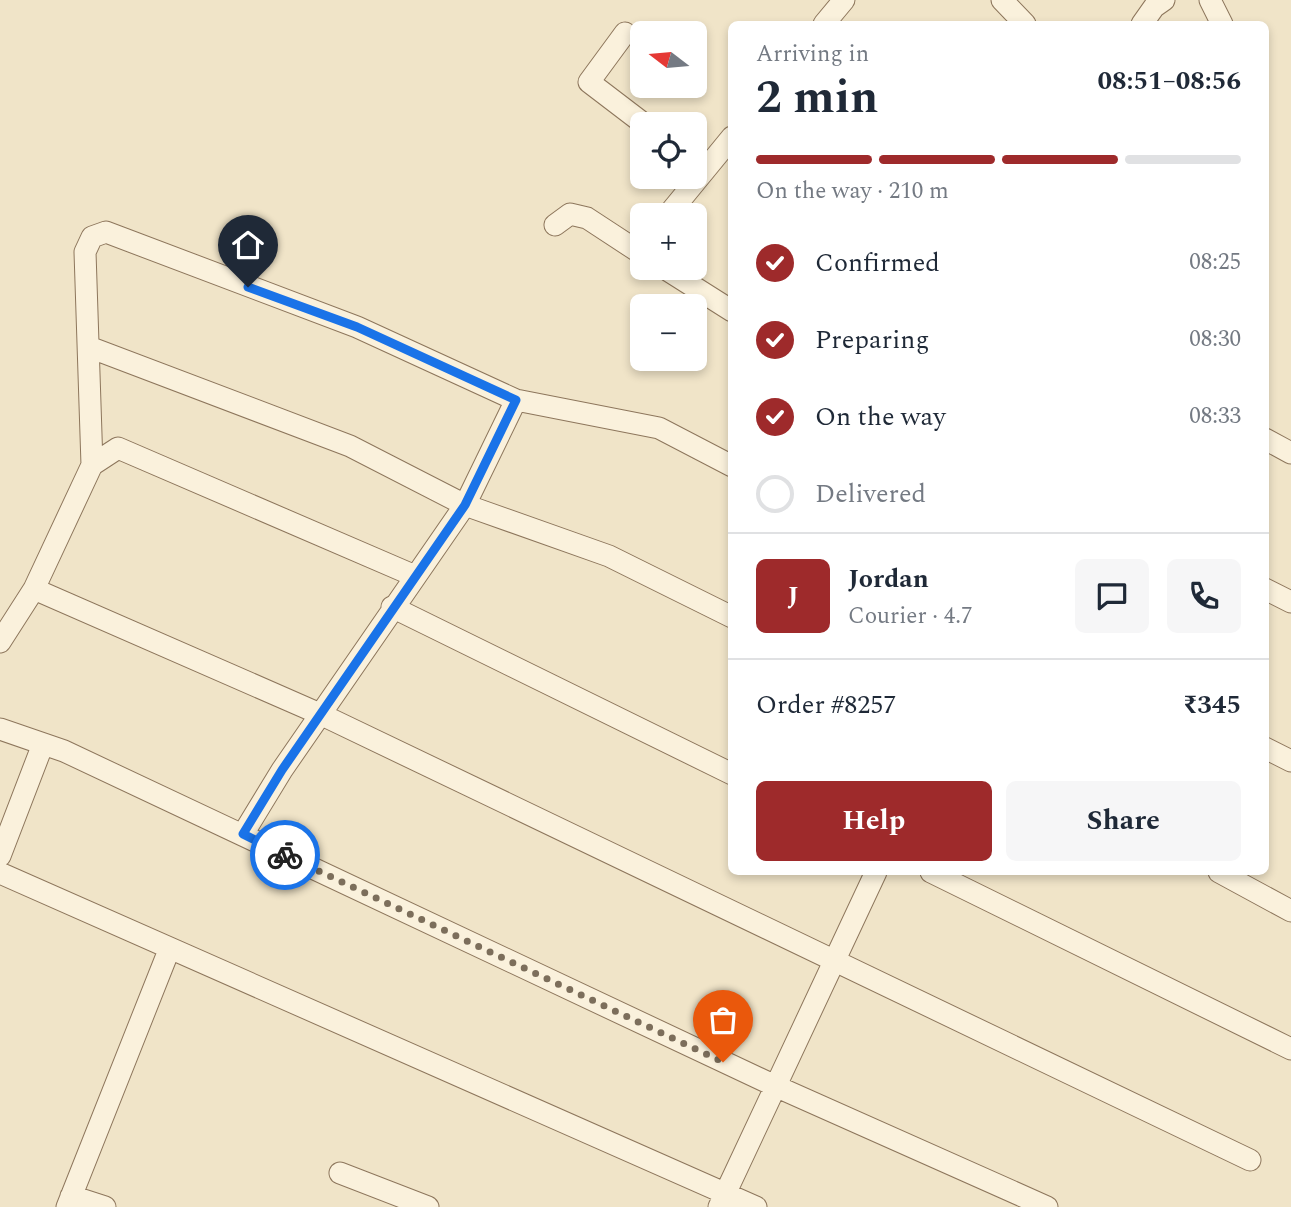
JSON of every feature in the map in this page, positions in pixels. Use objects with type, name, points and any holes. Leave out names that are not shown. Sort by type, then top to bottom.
[{"type":"street","points":[[826,21],[844,0]]},
{"type":"street","points":[[1002,0],[1022,21]]},
{"type":"street","points":[[1144,21],[1154,7],[1164,0]]},
{"type":"street","points":[[1210,0],[1220,21]]},
{"type":"street","points":[[625,33],[589,82],[630,113]]},
{"type":"street","points":[[707,160],[728,141]]},
{"type":"street","points":[[555,225],[570,214],[587,218],[630,244]]},
{"type":"street","points":[[0,642],[34,589],[92,465],[85,253],[92,237],[106,232],[357,327],[516,400],[659,428],[728,464]]},
{"type":"street","points":[[683,280],[728,308]]},
{"type":"street","points":[[89,347],[350,446],[465,505],[610,556],[728,615]]},
{"type":"street","points":[[243,834],[392,607],[465,505],[516,400]]},
{"type":"street","points":[[1269,441],[1291,453]]},
{"type":"street","points":[[92,465],[118,448],[415,576]]},
{"type":"street","points":[[34,589],[320,714],[1250,1160]]},
{"type":"street","points":[[1269,591],[1291,602]]},
{"type":"street","points":[[392,607],[728,772]]},
{"type":"street","points":[[0,729],[43,744],[243,834],[773,1085],[1047,1207]]},
{"type":"street","points":[[0,856],[43,744]]},
{"type":"street","points":[[1269,750],[1291,761]]},
{"type":"street","points":[[0,873],[722,1200],[756,1207]]},
{"type":"street","points":[[722,1200],[773,1085],[874,875]]},
{"type":"street","points":[[936,875],[1291,1049]]},
{"type":"street","points":[[1225,875],[1291,911]]},
{"type":"street","points":[[105,1207],[69,1201],[169,950]]},
{"type":"street","points":[[340,1173],[428,1207]]},
{"type":"way so far","points":[[285,855],[723,1062]]},
{"type":"route","points":[[248,287],[357,327],[516,400],[465,505],[392,607],[282,770],[243,834],[285,855]]}]
